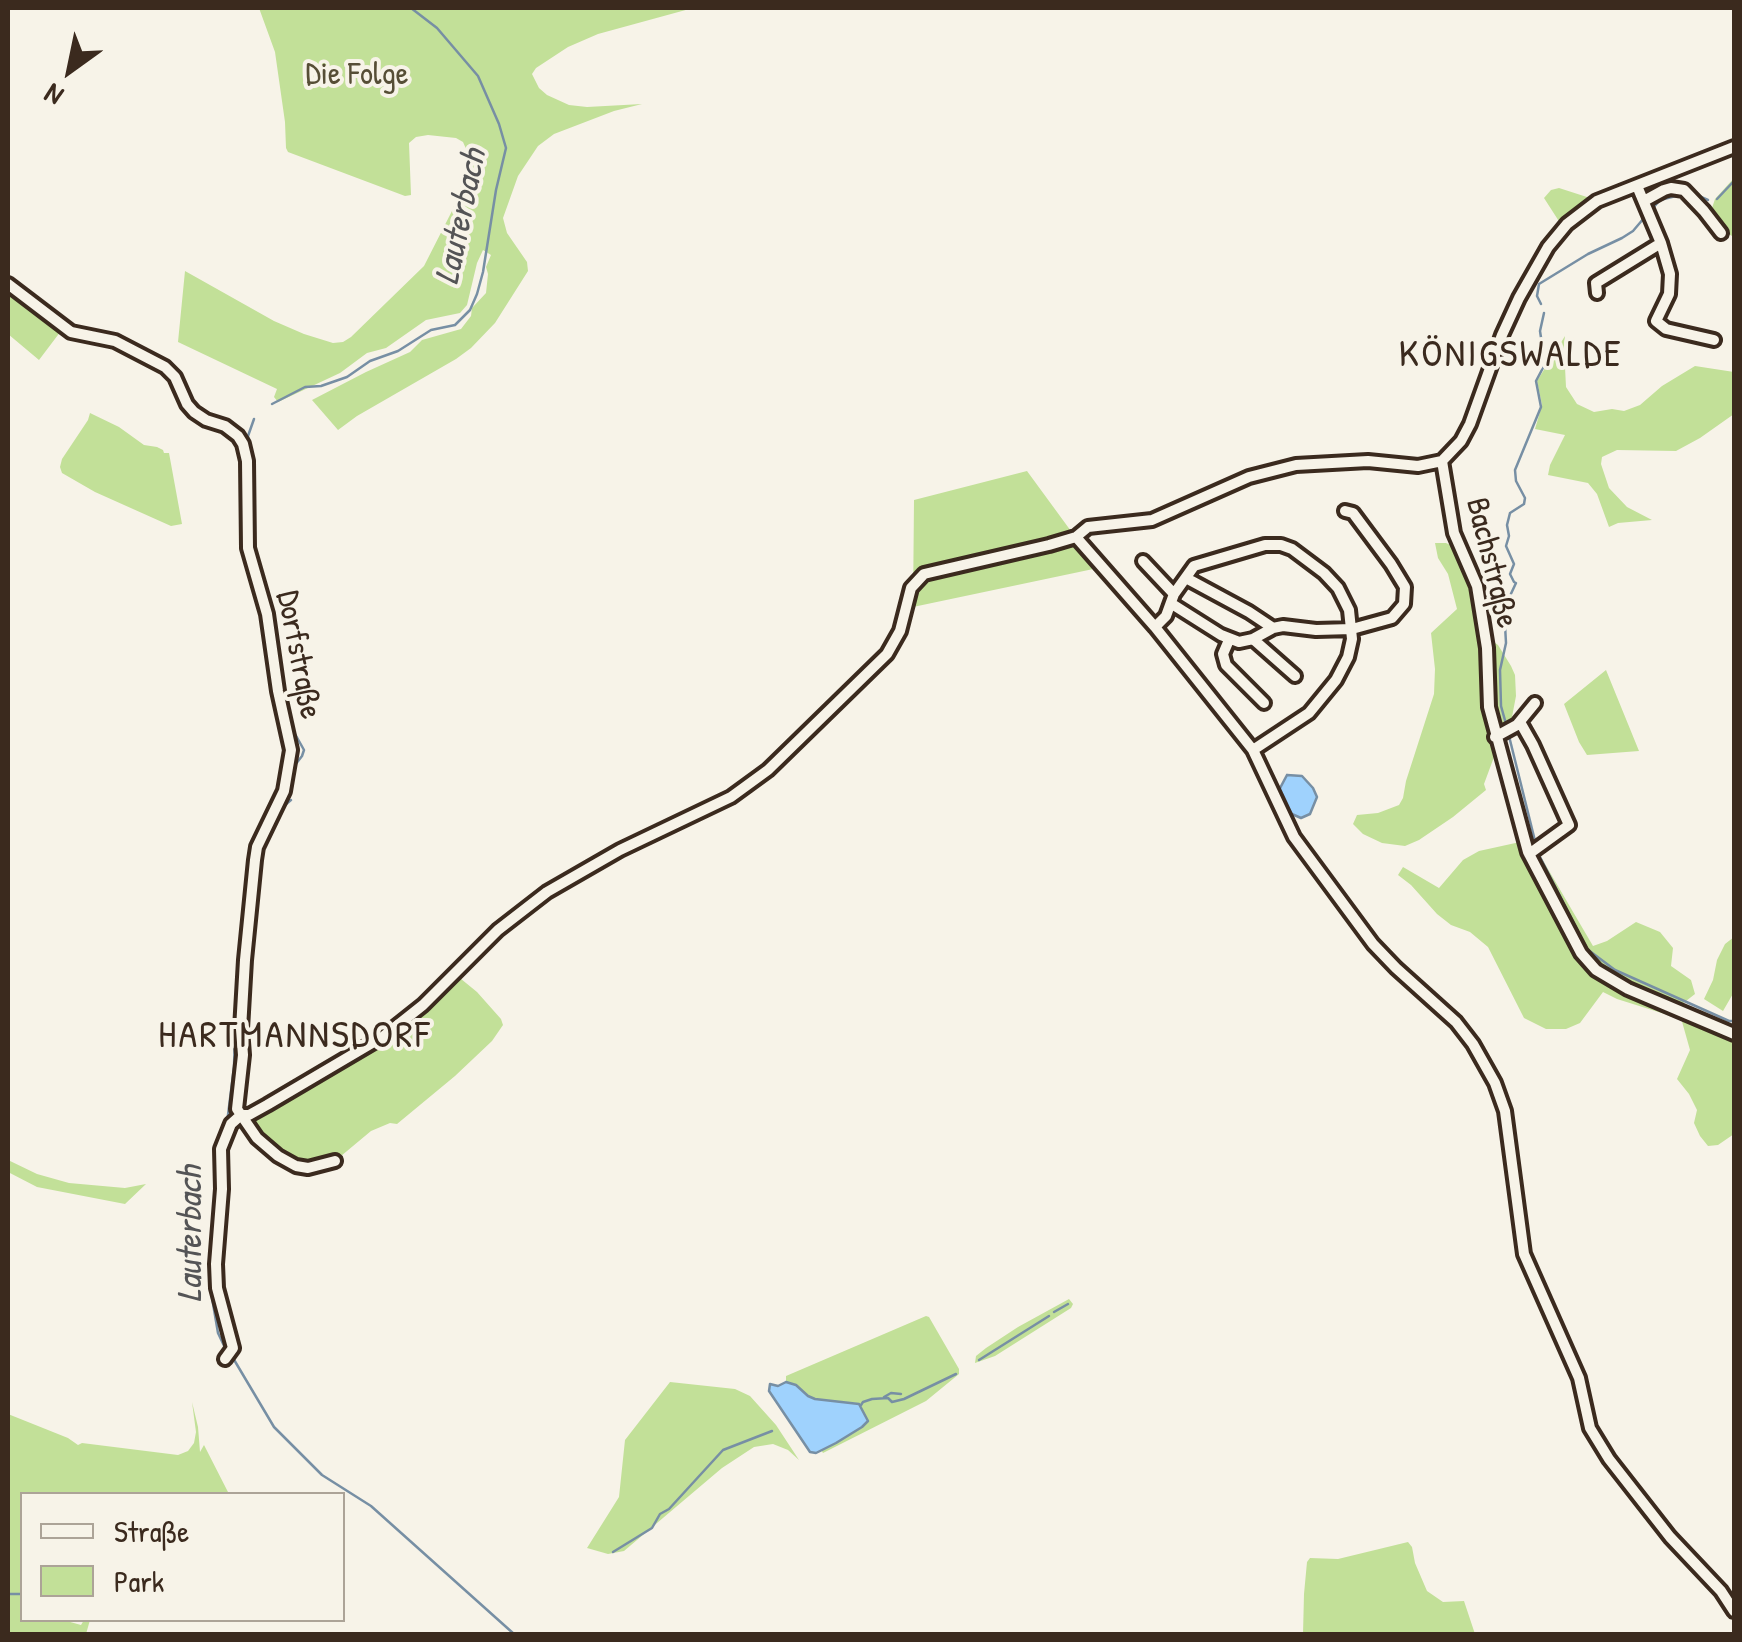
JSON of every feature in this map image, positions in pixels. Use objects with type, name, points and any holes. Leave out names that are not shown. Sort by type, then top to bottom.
[{"type":"street","points":[[335,1161],[308,1168],[296,1166],[258,1138],[241,1115],[300,1087],[384,1036],[423,1006],[498,930],[547,892],[620,850],[731,797],[768,770],[887,654],[900,631],[911,588],[924,574],[1076,537],[1088,527],[1152,520],[1249,477],[1296,465],[1368,461],[1418,466],[1442,461],[1461,441],[1470,424],[1510,316],[1548,247],[1566,224],[1590,205],[1734,147]]},
{"type":"street","points":[[1638,186],[1661,243],[1671,285],[1656,320],[1666,328],[1714,340]]},
{"type":"street","points":[[1644,201],[1671,188],[1688,194],[1721,234]]},
{"type":"street","points":[[1597,293],[1596,283],[1661,243]]},
{"type":"street","name":"Dorfstraße","points":[[8,284],[71,332],[116,341],[165,367],[194,412],[233,432],[246,454],[248,548],[262,594],[291,750],[284,792],[258,847],[253,871],[237,1109],[241,1115],[232,1124],[221,1149],[216,1264],[217,1288],[233,1346],[228,1357]]},
{"type":"street","name":"Bachstraße","points":[[1442,461],[1454,533],[1478,586],[1487,648],[1489,707],[1508,730],[1533,745],[1568,826],[1534,851]]},
{"type":"street","points":[[1144,561],[1173,599],[1230,640],[1253,639],[1283,626],[1352,629],[1392,618],[1402,609],[1406,591],[1353,514],[1345,511]]},
{"type":"street","points":[[1076,537],[1254,750],[1300,846],[1372,944],[1456,1022],[1480,1055],[1502,1100],[1508,1125],[1524,1254],[1580,1378],[1590,1428],[1609,1459],[1670,1537],[1722,1591],[1734,1610]]},
{"type":"street","points":[[1155,627],[1166,616],[1194,566],[1265,545],[1281,545],[1302,556],[1338,588],[1349,610],[1352,629],[1348,657],[1324,697],[1295,724],[1254,750]]},
{"type":"street","points":[[1186,578],[1272,628]]},
{"type":"street","points":[[1253,639],[1295,676]]},
{"type":"street","points":[[1230,640],[1223,654],[1226,665],[1264,703]]},
{"type":"street","points":[[1508,730],[1535,703]]},
{"type":"street","name":"Bachstraße","points":[[1508,730],[1524,843],[1534,851],[1580,952],[1596,970],[1628,989],[1734,1034]]},
{"type":"green space","name":"Die Folge","points":[[259,8],[693,8],[598,34],[568,47],[536,68],[532,74],[539,88],[569,105],[642,104],[554,134],[538,146],[518,176],[503,218],[528,271],[495,323],[456,359],[338,430],[312,400],[410,352],[422,340],[461,329],[486,293],[486,267],[491,255],[483,250],[467,305],[460,313],[426,320],[386,348],[367,353],[340,373],[278,402],[274,397],[277,389],[178,342],[185,271],[274,321],[333,343],[343,342],[424,266],[453,209],[466,171],[467,151],[463,142],[428,135],[409,143],[411,195],[405,196],[288,152],[275,52]]},
{"type":"green space","points":[[1734,178],[1734,237],[1721,230],[1712,208]]},
{"type":"green space","points":[[1559,188],[1591,201],[1562,226],[1544,198]]},
{"type":"green space","points":[[8,279],[67,323],[39,360],[8,334]]},
{"type":"green space","points":[[1565,336],[1562,362],[1566,387],[1577,404],[1594,412],[1624,411],[1640,405],[1695,366],[1734,372],[1734,414],[1700,438],[1676,451],[1617,450],[1602,457],[1609,488],[1627,507],[1652,520],[1609,527],[1597,494],[1588,483],[1548,475],[1565,435],[1535,429],[1542,405],[1537,381]]},
{"type":"green space","points":[[90,413],[144,445],[169,453],[182,524],[171,526],[62,473],[62,459]]},
{"type":"green space","points":[[1027,471],[1098,568],[913,607],[914,500]]},
{"type":"green space","points":[[1435,543],[1457,548],[1479,576],[1488,638],[1498,645],[1511,666],[1516,696],[1512,717],[1484,784],[1486,790],[1419,840],[1405,846],[1382,843],[1353,824],[1357,815],[1378,813],[1399,805],[1403,798],[1434,694],[1431,633],[1457,609]]},
{"type":"green space","points":[[1606,670],[1639,751],[1587,755],[1579,742],[1564,704]]},
{"type":"green space","points":[[1520,842],[1538,852],[1593,946],[1636,922],[1660,932],[1673,948],[1671,966],[1691,980],[1695,994],[1668,1015],[1603,992],[1580,1023],[1566,1029],[1546,1029],[1524,1018],[1488,947],[1437,914],[1398,875],[1403,867],[1439,888],[1463,860],[1479,851]]},
{"type":"green space","points":[[1734,937],[1734,992],[1723,1011],[1704,999],[1717,960],[1725,944]]},
{"type":"green space","points":[[455,974],[501,1019],[503,1025],[492,1041],[397,1124],[371,1131],[335,1161],[308,1168],[278,1156],[246,1118],[369,1047]]},
{"type":"green space","points":[[1692,1014],[1734,1034],[1734,1134],[1718,1145],[1708,1146],[1700,1136],[1694,1123],[1697,1110],[1677,1079],[1690,1050],[1681,1018]]},
{"type":"green space","points":[[8,1160],[69,1183],[125,1188],[146,1184],[125,1204],[37,1187],[8,1172]]},
{"type":"green space","points":[[1069,1299],[1071,1308],[995,1356],[975,1363],[976,1356],[986,1348]]},
{"type":"green space","points":[[926,1316],[959,1374],[926,1401],[823,1453],[821,1450],[868,1420],[857,1403],[815,1399],[786,1382],[786,1376]]},
{"type":"green space","points":[[670,1382],[735,1389],[750,1396],[776,1425],[799,1460],[773,1444],[754,1447],[722,1468],[624,1551],[608,1554],[587,1548],[619,1497],[625,1440]]},
{"type":"green space","points":[[192,1402],[200,1452],[204,1445],[228,1492],[20,1492],[20,1622],[89,1622],[86,1634],[8,1634],[8,1414],[78,1445],[178,1455],[188,1451],[196,1432]]},
{"type":"green space","points":[[1408,1542],[1427,1591],[1443,1602],[1464,1601],[1475,1634],[1303,1634],[1310,1558],[1338,1559]]},
{"type":"water","points":[[1287,775],[1302,776],[1313,788],[1317,797],[1310,814],[1301,818],[1285,811],[1279,790]]},
{"type":"water","points":[[786,1382],[815,1399],[859,1404],[868,1421],[836,1443],[810,1452],[769,1391],[770,1384]]},
{"type":"waterway","name":"Lauterbach","points":[[272,404],[305,387],[347,377],[431,330],[455,325],[470,310],[477,294],[506,148],[478,76],[437,28],[411,8]]},
{"type":"waterway","points":[[1717,199],[1734,181]]},
{"type":"waterway","points":[[1692,193],[1708,200]]},
{"type":"waterway","points":[[1652,209],[1660,200],[1684,194]]},
{"type":"waterway","points":[[1541,304],[1537,296],[1539,284],[1622,238],[1644,218]]},
{"type":"waterway","points":[[1506,724],[1500,670],[1509,598],[1516,583],[1510,574],[1514,564],[1506,546],[1507,525],[1510,513],[1524,504],[1515,470],[1541,407],[1536,381],[1545,364],[1540,331],[1544,313]]},
{"type":"waterway","name":"Lauterbach","points":[[252,481],[248,436],[254,419]]},
{"type":"waterway","name":"Lauterbach","points":[[273,621],[275,638]]},
{"type":"waterway","name":"Lauterbach","points":[[290,725],[304,750],[292,769]]},
{"type":"waterway","points":[[1508,732],[1536,845]]},
{"type":"waterway","name":"Lauterbach","points":[[278,811],[291,800]]},
{"type":"waterway","points":[[1538,853],[1587,949],[1615,970],[1734,1021]]},
{"type":"waterway","name":"Lauterbach","points":[[227,1123],[241,952]]},
{"type":"waterway","name":"Lauterbach","points":[[212,1251],[217,1184]]},
{"type":"waterway","name":"Lauterbach","points":[[211,1264],[210,1286],[218,1333],[227,1352]]},
{"type":"waterway","points":[[1054,1312],[1068,1304]]},
{"type":"waterway","points":[[979,1360],[1049,1316]]},
{"type":"waterway","name":"Lauterbach","points":[[233,1358],[274,1427],[322,1475],[371,1506],[514,1634]]},
{"type":"waterway","points":[[861,1405],[872,1399],[904,1399],[956,1374]]},
{"type":"waterway","points":[[884,1397],[901,1394]]},
{"type":"waterway","points":[[613,1552],[652,1528],[660,1514],[723,1450],[772,1431]]},
{"type":"waterway","points":[[8,1594],[20,1594]]},
{"type":"district","name":"KÖNIGSWALDE","points":[[1511,356]]},
{"type":"district","name":"HARTMANNSDORF","points":[[295,1037]]}]
